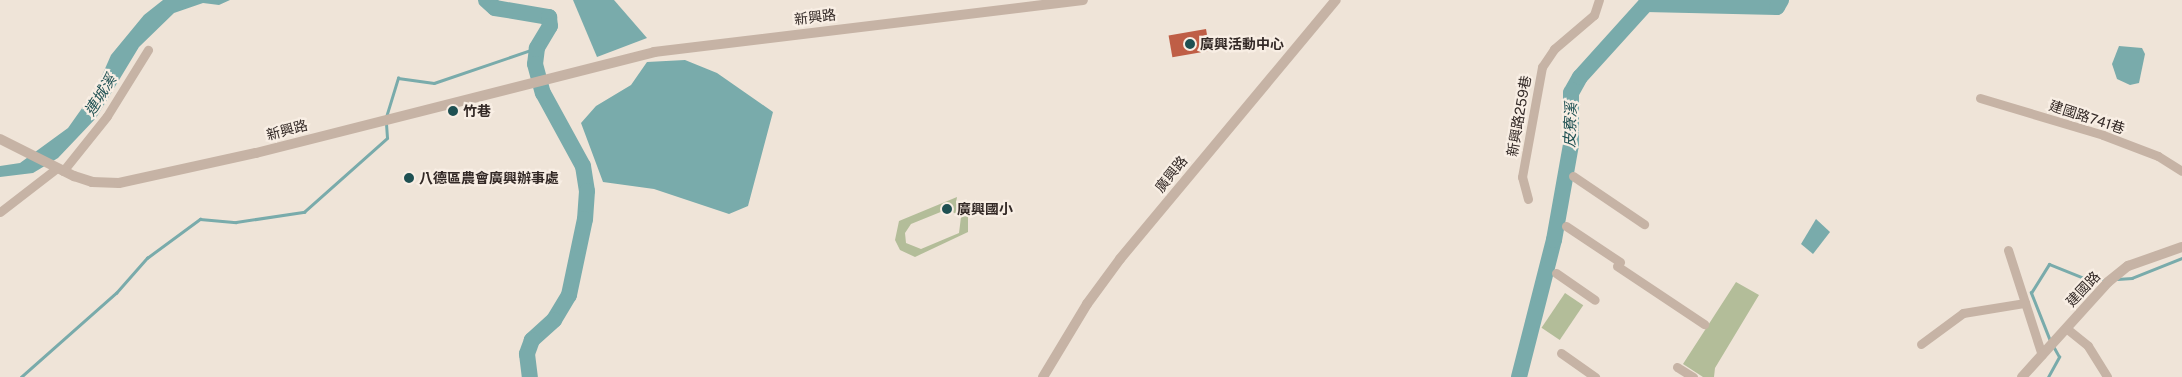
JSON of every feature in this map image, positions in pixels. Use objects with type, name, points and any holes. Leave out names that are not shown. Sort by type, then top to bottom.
[{"type":"street","name":"新興路","points":[[0,139],[58,168],[92,182],[119,182],[552,78],[705,44],[1083,0]]},
{"type":"street","name":"廣興路","points":[[1043,377],[1120,259],[1336,0]]},
{"type":"street","name":"新興路259巷","points":[[1528,199],[1522,177],[1542,67],[1554,49],[1594,15],[1599,0]]},
{"type":"street","points":[[0,212],[58,168],[107,116],[148,50]]},
{"type":"street","name":"建國路741巷","points":[[1980,98],[2103,136],[2158,156],[2182,171]]},
{"type":"street","points":[[1573,176],[1644,224]]},
{"type":"street","points":[[1566,226],[1704,324]]},
{"type":"street","name":"建國路","points":[[2022,377],[2112,279],[2144,257],[2182,247]]},
{"type":"street","points":[[2008,250],[2025,303],[2049,348]]},
{"type":"street","points":[[1556,273],[1595,300]]},
{"type":"street","points":[[1920,344],[1963,313],[2025,303]]},
{"type":"street","points":[[2066,328],[2088,346],[2108,377]]},
{"type":"street","points":[[1561,353],[1595,377]]},
{"type":"street","points":[[1677,367],[1693,377]]},
{"type":"green space","points":[[957,197],[956,203],[968,215],[968,232],[915,257],[900,250],[895,240],[899,221]],"holes":[[[948,209],[961,217],[959,233],[921,249],[906,243],[905,233],[911,224]]]},
{"type":"green space","points":[[1736,282],[1759,295],[1715,368],[1714,377],[1703,377],[1683,364]]},
{"type":"green space","points":[[1565,293],[1583,305],[1560,340],[1542,328]]},
{"type":"water","name":"連城溪","points":[[163,0],[230,0],[219,5],[203,3],[174,13],[139,47],[96,118],[58,158],[33,173],[0,177],[0,166],[20,163],[68,128],[97,87],[111,55],[144,15]]},
{"type":"water","points":[[573,0],[614,0],[647,38],[597,57]]},
{"type":"water","points":[[2119,46],[2142,48],[2145,54],[2139,83],[2130,85],[2117,79],[2112,64]]},
{"type":"water","points":[[685,60],[717,73],[773,112],[748,206],[729,214],[654,189],[603,182],[581,123],[596,106],[631,85],[647,62]]},
{"type":"water","points":[[1816,219],[1830,232],[1813,254],[1801,244]]},
{"type":"building","name":"廣興活動中心","points":[[1206,29],[1210,51],[1172,57],[1169,36]]},
{"type":"waterway","points":[[486,0],[495,8],[549,17],[550,26],[537,48],[535,64],[543,93],[583,166],[587,191],[585,219],[569,295],[554,320],[532,340],[527,354],[530,377]]},
{"type":"waterway","name":"皮寮溪","points":[[1519,377],[1554,240],[1571,145],[1571,93],[1580,77],[1646,4],[1777,7],[1781,0]]},
{"type":"waterway","points":[[386,117],[398,78],[434,83],[537,48]]},
{"type":"waterway","points":[[21,377],[116,293],[147,258],[200,219],[236,222],[304,212],[387,138],[386,123]]},
{"type":"waterway","points":[[2117,279],[2132,278],[2182,258]]},
{"type":"waterway","points":[[2050,341],[2031,293],[2049,264],[2089,280],[2104,280]]},
{"type":"waterway","points":[[2048,377],[2059,357],[2054,348]]},
{"type":"place","name":"廣興活動中心","points":[[1190,44]]},
{"type":"place","name":"竹巷","points":[[453,111]]},
{"type":"place","name":"八德區農會廣興辦事處","points":[[409,178]]},
{"type":"place","name":"廣興國小","points":[[947,209]]}]
